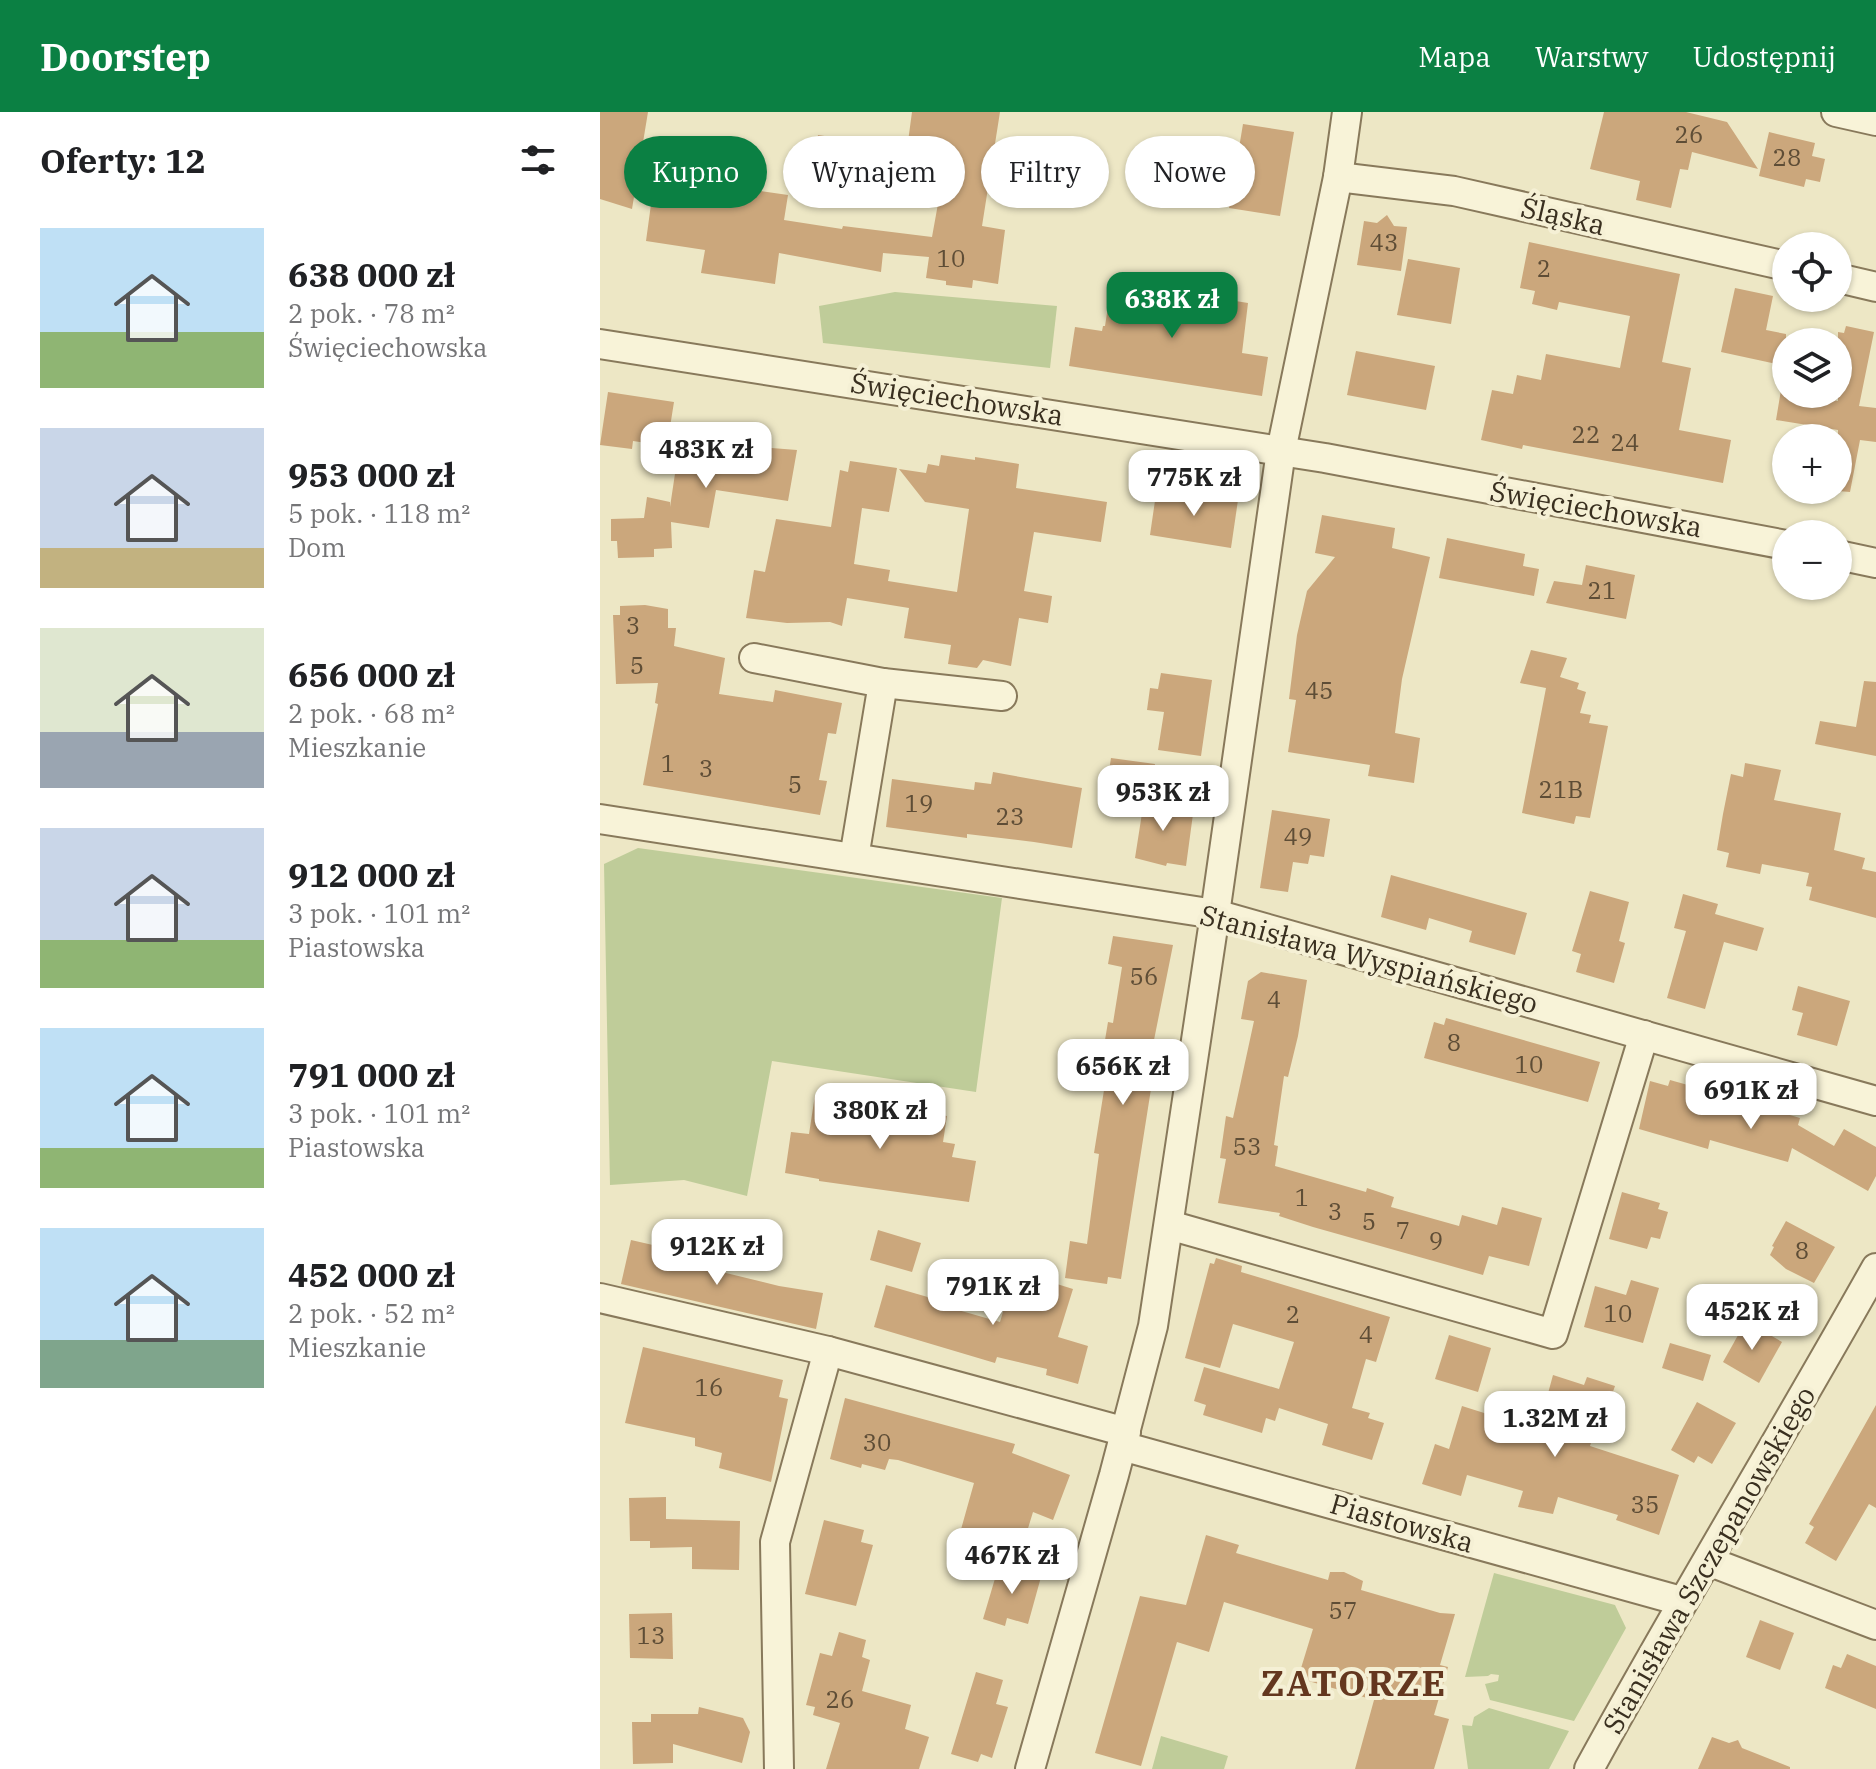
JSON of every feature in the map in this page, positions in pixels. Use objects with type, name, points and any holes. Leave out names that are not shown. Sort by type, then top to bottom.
[{"type":"street","points":[[1030,1769],[1153,1326],[1281,451],[1338,177],[1347,112]]},
{"type":"street","points":[[1836,112],[1876,121]]},
{"type":"street","name":"Śląska","points":[[1338,177],[1454,191],[1772,263]]},
{"type":"street","points":[[1852,281],[1876,287]]},
{"type":"street","name":"Święciechowska","points":[[600,344],[1281,451],[1772,542]]},
{"type":"street","points":[[1852,558],[1876,563]]},
{"type":"street","points":[[754,658],[883,683],[1002,696]]},
{"type":"street","points":[[854,858],[883,683]]},
{"type":"street","name":"Stanisława Wyspiańskiego","points":[[600,819],[1215,914],[1876,1101]]},
{"type":"street","points":[[1169,1225],[1553,1334],[1644,1035]]},
{"type":"street","name":"Stanisława Szczepanowskiego","points":[[1589,1769],[1681,1601],[1708,1561],[1876,1268]]},
{"type":"street","name":"Piastowska","points":[[600,1298],[828,1351],[1681,1601]]},
{"type":"street","points":[[779,1769],[775,1542],[828,1351]]},
{"type":"street","points":[[1708,1561],[1876,1625]]},
{"type":"green space","points":[[895,292],[1057,306],[1050,368],[823,343],[819,306]]},
{"type":"green space","points":[[638,848],[1002,898],[976,1092],[772,1061],[747,1196],[684,1180],[610,1185],[604,864]]},
{"type":"green space","points":[[1494,1573],[1615,1605],[1626,1628],[1574,1721],[1490,1700],[1485,1684],[1498,1681],[1499,1675],[1465,1677]]},
{"type":"green space","points":[[1489,1708],[1569,1731],[1549,1769],[1468,1769],[1462,1725],[1472,1726],[1474,1717]]},
{"type":"green space","points":[[1161,1736],[1228,1756],[1224,1769],[1152,1769]]},
{"type":"building","points":[[600,112],[648,112],[644,136],[624,136],[624,206],[600,199]]},
{"type":"building","points":[[912,112],[1000,112],[996,136],[981,136],[981,208],[985,208],[982,226],[1005,230],[998,284],[973,280],[972,288],[946,285],[946,281],[926,278],[929,257],[883,253],[881,272],[779,253],[775,284],[701,273],[705,250],[646,241],[650,208],[767,208],[767,192],[783,194],[784,220],[932,237],[937,208],[965,208],[965,136],[909,136]]},
{"type":"building","points":[[1604,112],[1686,112],[1727,122],[1758,169],[1692,152],[1688,170],[1680,169],[1671,208],[1636,200],[1640,181],[1590,169]]},
{"type":"building","points":[[1243,124],[1294,132],[1280,216],[1229,208],[1255,208],[1255,136],[1241,136]]},
{"type":"building","points":[[1769,132],[1815,143],[1812,156],[1825,159],[1820,182],[1806,179],[1804,187],[1759,176]]},
{"type":"building","points":[[1387,215],[1394,226],[1407,227],[1401,271],[1357,265],[1364,221],[1377,223]]},
{"type":"building","points":[[1529,242],[1680,274],[1662,362],[1691,368],[1679,430],[1731,440],[1723,483],[1523,445],[1522,449],[1481,440],[1492,390],[1513,394],[1517,375],[1541,380],[1546,354],[1620,368],[1630,316],[1559,302],[1557,310],[1532,304],[1535,291],[1520,288]]},
{"type":"building","points":[[1408,259],[1460,268],[1451,324],[1397,315]]},
{"type":"building","points":[[1112,281],[1248,303],[1242,353],[1268,357],[1262,396],[1069,366],[1075,327],[1102,331],[1105,326]]},
{"type":"building","points":[[1735,288],[1772,296],[1766,330],[1772,331],[1772,363],[1721,352]]},
{"type":"building","points":[[1846,326],[1874,332],[1859,406],[1876,408],[1876,442],[1860,440],[1852,482],[1852,424],[1801,424],[1776,420],[1778,408],[1852,408],[1852,328]]},
{"type":"building","points":[[1356,351],[1435,366],[1426,410],[1347,395]]},
{"type":"building","points":[[608,392],[674,402],[667,446],[633,441],[632,449],[600,445]]},
{"type":"building","points":[[732,426],[747,432],[752,443],[760,444],[759,447],[797,450],[788,501],[716,490],[709,528],[671,522],[672,548],[654,549],[654,557],[618,558],[617,541],[611,541],[611,519],[644,518],[647,497],[670,502],[670,507],[679,447],[714,452],[724,430]]},
{"type":"building","points":[[941,455],[1019,464],[1016,488],[1107,502],[1101,542],[1034,532],[1024,591],[1052,596],[1048,623],[1019,618],[1011,666],[983,660],[977,668],[948,664],[951,645],[904,638],[909,608],[847,598],[842,626],[830,622],[787,623],[746,618],[754,570],[765,572],[776,519],[831,527],[840,470],[848,472],[850,461],[897,468],[889,512],[862,508],[854,564],[890,570],[888,581],[957,592],[969,509],[925,502],[899,469],[926,473],[928,464],[939,466]]},
{"type":"building","points":[[1157,487],[1238,500],[1231,548],[1150,535]]},
{"type":"building","points":[[1322,515],[1395,528],[1392,548],[1430,557],[1402,679],[1395,733],[1420,738],[1414,783],[1368,776],[1370,765],[1288,752],[1296,700],[1289,699],[1297,635],[1307,591],[1335,557],[1315,553]]},
{"type":"building","points":[[1447,538],[1525,554],[1523,566],[1539,569],[1534,596],[1439,578]]},
{"type":"building","points":[[1586,565],[1635,575],[1626,619],[1546,603],[1554,581],[1582,585]]},
{"type":"building","points":[[645,605],[668,609],[668,628],[676,628],[674,646],[725,658],[719,694],[773,702],[775,690],[842,703],[836,734],[828,733],[819,780],[827,781],[820,815],[643,785],[658,704],[655,703],[658,683],[616,684],[613,615],[620,615],[620,606]]},
{"type":"building","points":[[1531,650],[1567,658],[1560,677],[1579,683],[1577,689],[1586,692],[1580,713],[1591,715],[1589,723],[1608,726],[1590,818],[1576,816],[1574,824],[1522,813],[1546,688],[1520,683]]},
{"type":"building","points":[[1161,673],[1212,680],[1201,756],[1158,750],[1164,712],[1147,710],[1150,688],[1158,689]]},
{"type":"building","points":[[1864,681],[1876,682],[1876,756],[1815,744],[1820,721],[1856,727]]},
{"type":"building","points":[[1111,758],[1155,764],[1152,789],[1107,783]]},
{"type":"building","points":[[1745,763],[1781,770],[1774,800],[1841,813],[1834,850],[1865,858],[1862,869],[1876,872],[1876,918],[1809,900],[1812,887],[1806,886],[1809,873],[1762,864],[1760,874],[1726,867],[1729,853],[1717,850],[1723,814],[1731,774],[1743,777]]},
{"type":"building","points":[[993,772],[1082,788],[1072,848],[886,827],[892,779],[974,790],[975,782],[991,784]]},
{"type":"building","points":[[1145,794],[1171,798],[1169,811],[1193,814],[1186,866],[1167,863],[1166,866],[1135,858]]},
{"type":"building","points":[[1272,810],[1330,819],[1324,857],[1310,855],[1308,864],[1293,862],[1288,892],[1260,888]]},
{"type":"building","points":[[1391,875],[1527,913],[1515,955],[1469,942],[1472,931],[1429,918],[1426,930],[1381,917]]},
{"type":"building","points":[[1590,891],[1629,902],[1619,941],[1625,943],[1614,983],[1576,972],[1581,954],[1572,951]]},
{"type":"building","points":[[1683,894],[1718,904],[1715,914],[1764,928],[1757,951],[1724,942],[1705,1009],[1667,998],[1686,931],[1674,928]]},
{"type":"building","points":[[1113,936],[1173,945],[1152,1050],[1157,1051],[1121,1279],[1108,1277],[1107,1284],[1065,1278],[1070,1241],[1087,1244],[1099,1154],[1094,1153],[1108,1065],[1101,1064],[1108,1022],[1113,1023],[1122,967],[1108,964]]},
{"type":"building","points":[[1261,972],[1307,980],[1298,1036],[1288,1077],[1284,1076],[1274,1145],[1278,1146],[1275,1166],[1366,1192],[1367,1188],[1394,1197],[1391,1207],[1459,1226],[1462,1215],[1497,1225],[1502,1207],[1542,1218],[1529,1266],[1489,1256],[1483,1275],[1313,1227],[1279,1216],[1280,1213],[1218,1203],[1226,1159],[1220,1158],[1226,1116],[1233,1118],[1254,1021],[1241,1019],[1248,981]]},
{"type":"building","points":[[1798,986],[1850,1001],[1837,1046],[1797,1035],[1803,1013],[1792,1010]]},
{"type":"building","points":[[1446,1018],[1600,1062],[1588,1102],[1424,1058],[1434,1022],[1444,1025]]},
{"type":"building","points":[[1670,1080],[1716,1094],[1714,1100],[1757,1112],[1759,1106],[1800,1118],[1798,1125],[1834,1146],[1844,1129],[1876,1147],[1876,1176],[1868,1191],[1792,1148],[1788,1162],[1710,1140],[1708,1149],[1639,1129],[1650,1081],[1668,1086]]},
{"type":"building","points":[[815,1095],[947,1116],[943,1142],[955,1144],[952,1157],[976,1161],[969,1202],[819,1181],[785,1173],[791,1132],[809,1134]]},
{"type":"building","points":[[1622,1192],[1660,1203],[1658,1209],[1668,1212],[1660,1239],[1651,1237],[1647,1249],[1609,1239]]},
{"type":"building","points":[[1786,1221],[1835,1247],[1814,1283],[1786,1269],[1770,1255]]},
{"type":"building","points":[[878,1230],[921,1243],[912,1272],[870,1260]]},
{"type":"building","points":[[631,1240],[679,1251],[677,1261],[779,1286],[823,1293],[816,1329],[621,1284]]},
{"type":"building","points":[[1216,1258],[1242,1266],[1241,1272],[1390,1317],[1376,1362],[1366,1359],[1352,1408],[1370,1413],[1368,1418],[1384,1423],[1372,1460],[1322,1445],[1328,1424],[1279,1408],[1275,1421],[1266,1418],[1262,1433],[1203,1415],[1206,1405],[1194,1401],[1204,1367],[1279,1389],[1294,1342],[1233,1324],[1220,1368],[1185,1358],[1210,1263],[1214,1264]]},
{"type":"building","points":[[1015,1271],[1073,1289],[1058,1337],[1088,1346],[1078,1384],[1046,1375],[1047,1369],[997,1357],[995,1363],[874,1327],[886,1285],[1000,1322]]},
{"type":"building","points":[[1631,1280],[1659,1288],[1643,1343],[1584,1327],[1595,1286],[1626,1295]]},
{"type":"building","points":[[1746,1321],[1782,1342],[1759,1383],[1723,1362]]},
{"type":"building","points":[[1449,1335],[1491,1348],[1478,1392],[1435,1379]]},
{"type":"building","points":[[1670,1343],[1711,1355],[1703,1381],[1662,1368]]},
{"type":"building","points":[[643,1347],[783,1380],[779,1397],[788,1399],[771,1482],[719,1468],[722,1453],[695,1446],[695,1438],[625,1423]]},
{"type":"building","points":[[1553,1375],[1584,1385],[1587,1377],[1615,1386],[1607,1409],[1600,1414],[1590,1446],[1679,1475],[1659,1535],[1616,1520],[1618,1515],[1558,1497],[1553,1514],[1518,1507],[1523,1491],[1467,1475],[1461,1496],[1422,1484],[1435,1444],[1449,1449],[1462,1406],[1538,1430]]},
{"type":"building","points":[[845,1398],[1015,1444],[1012,1453],[1070,1475],[1053,1520],[1033,1512],[1022,1548],[960,1533],[974,1483],[898,1460],[889,1459],[885,1470],[862,1464],[861,1468],[830,1459]]},
{"type":"building","points":[[1697,1402],[1736,1423],[1712,1464],[1698,1456],[1694,1463],[1671,1450]]},
{"type":"building","points":[[1876,1405],[1876,1508],[1869,1504],[1836,1561],[1805,1543],[1814,1527],[1809,1524]]},
{"type":"building","points":[[666,1497],[666,1519],[740,1521],[739,1570],[692,1569],[692,1547],[650,1548],[650,1541],[630,1541],[629,1498]]},
{"type":"building","points":[[824,1520],[864,1530],[861,1542],[873,1545],[856,1606],[805,1594]]},
{"type":"building","points":[[1206,1535],[1239,1545],[1236,1553],[1328,1580],[1330,1572],[1344,1572],[1363,1581],[1361,1590],[1440,1613],[1455,1614],[1440,1665],[1448,1667],[1434,1715],[1449,1719],[1434,1769],[1355,1769],[1374,1700],[1298,1678],[1313,1629],[1224,1602],[1209,1652],[1177,1642],[1141,1766],[1095,1753],[1140,1596],[1186,1605]]},
{"type":"building","points":[[999,1565],[1041,1577],[1028,1624],[1007,1618],[1005,1626],[983,1619]]},
{"type":"building","points":[[672,1613],[673,1659],[630,1658],[629,1614]]},
{"type":"building","points":[[1760,1620],[1794,1633],[1780,1670],[1746,1657]]},
{"type":"building","points":[[839,1632],[866,1640],[862,1657],[870,1660],[862,1691],[911,1705],[905,1729],[929,1737],[919,1769],[826,1769],[840,1723],[813,1715],[815,1707],[806,1705],[820,1653],[832,1656]]},
{"type":"building","points":[[1847,1654],[1876,1666],[1876,1709],[1825,1688],[1833,1665],[1841,1668]]},
{"type":"building","points":[[976,1672],[1003,1680],[996,1704],[1008,1707],[992,1758],[981,1754],[978,1762],[951,1754]]},
{"type":"building","points":[[699,1707],[743,1718],[750,1732],[742,1763],[673,1744],[673,1763],[633,1764],[632,1722],[651,1722],[651,1714],[698,1714]]},
{"type":"building","points":[[1712,1737],[1729,1743],[1738,1740],[1742,1748],[1790,1769],[1698,1769]]},
{"type":"district","name":"ZATORZE","points":[[1354,1683]]}]
